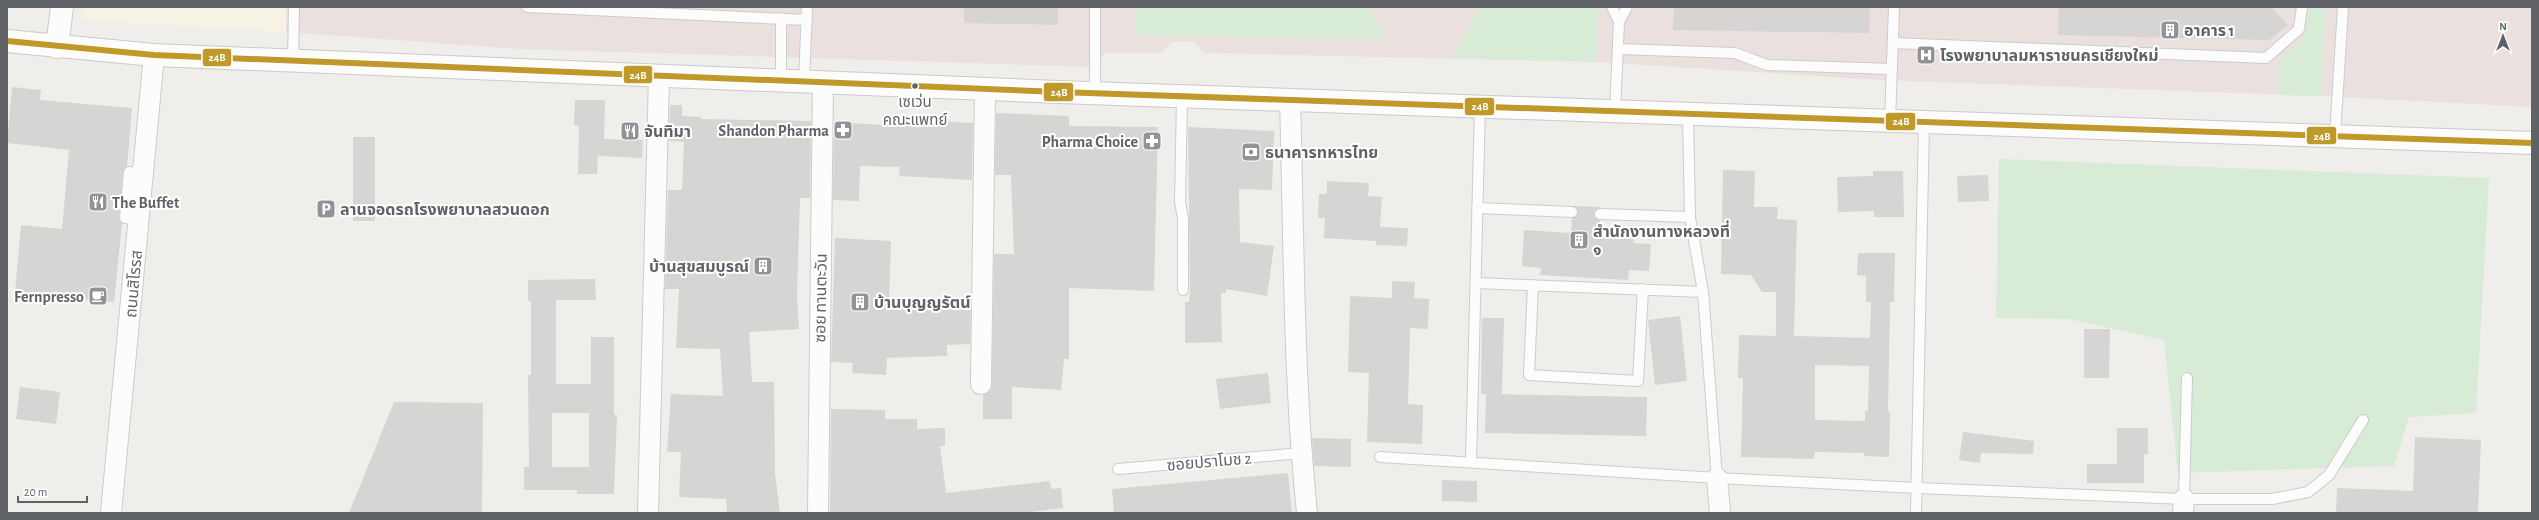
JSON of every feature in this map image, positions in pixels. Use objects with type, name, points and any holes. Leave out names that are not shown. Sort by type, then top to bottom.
[{"type":"main road","points":[[57,46],[62,7]]},
{"type":"main road","points":[[7,41],[154,55],[1095,94],[2532,143]]},
{"type":"street","name":"ถนนสิโรรส","points":[[111,513],[154,55]]},
{"type":"street","points":[[648,513],[659,76]]},
{"type":"street","name":"ซอย ทานตะวัน","points":[[814,82],[818,513]]},
{"type":"street","points":[[981,384],[985,89]]},
{"type":"street","points":[[1290,100],[1300,453],[1306,513]]},
{"type":"street","points":[[1717,478],[1720,513]]},
{"type":"lane","points":[[293,61],[294,7]]},
{"type":"lane","points":[[527,7],[806,20]]},
{"type":"lane","points":[[807,7],[806,20],[814,82]]},
{"type":"lane","points":[[1095,7],[1095,94]]},
{"type":"lane","points":[[1612,7],[1619,22]]},
{"type":"lane","points":[[1615,111],[1619,22],[1627,7]]},
{"type":"lane","points":[[1890,121],[1894,7]]},
{"type":"lane","points":[[1893,43],[2266,58],[2299,30],[2302,7]]},
{"type":"lane","points":[[2335,136],[2343,7]]},
{"type":"lane","points":[[781,18],[781,81]]},
{"type":"lane","points":[[1618,49],[1735,53],[1767,65],[1892,68]]},
{"type":"lane","points":[[1182,96],[1180,202],[1183,219],[1183,290]]},
{"type":"lane","points":[[1471,461],[1480,107]]},
{"type":"lane","points":[[1688,114],[1690,217],[1703,292],[1717,478]]},
{"type":"lane","points":[[1916,513],[1924,122]]},
{"type":"lane","points":[[1477,208],[1572,212]]},
{"type":"lane","points":[[1600,214],[1690,217]]},
{"type":"lane","points":[[1476,283],[1703,292]]},
{"type":"lane","points":[[1534,285],[1529,375],[1638,381],[1642,289]]},
{"type":"lane","points":[[2184,506],[2188,378]]},
{"type":"lane","points":[[1380,457],[1471,461],[1717,478],[1917,488],[2184,506],[2272,498],[2308,492],[2329,475],[2363,420]]},
{"type":"lane","name":"ซอยปราโมช 2","points":[[1118,468],[1300,453]]},
{"type":"shaded area","points":[[84,7],[287,7],[286,32],[83,20]]},
{"type":"shaded area","name":"โรงพยาบาลมหาราชนครเชียงใหม่","points":[[287,7],[2532,7],[2532,107],[2321,96],[1881,80],[1597,62],[1205,53],[1194,42],[1172,42],[1160,53],[1105,53],[1095,67],[521,49],[286,32]]},
{"type":"green space","points":[[1136,7],[1368,7],[1386,40],[1136,35]]},
{"type":"green space","points":[[1481,7],[1595,7],[1597,12],[1597,62],[1451,58]]},
{"type":"green space","points":[[2307,7],[2326,7],[2321,96],[2278,95],[2280,60],[2304,38]]},
{"type":"green space","points":[[1999,159],[2489,178],[2476,413],[2409,417],[2394,466],[2178,473],[2164,340],[2069,319],[1996,318]]},
{"type":"building","points":[[964,7],[1058,7],[1058,25],[964,23]]},
{"type":"building","points":[[1674,7],[1870,7],[1869,33],[1673,30]]},
{"type":"building","name":"อาคาร 1","points":[[2059,7],[2271,7],[2288,25],[2269,40],[2058,35]]},
{"type":"building","points":[[12,87],[41,90],[40,100],[132,108],[127,166],[123,171],[119,217],[122,223],[114,302],[15,293],[21,225],[62,229],[69,150],[7,143]]},
{"type":"building","points":[[575,100],[605,100],[604,139],[643,140],[642,158],[598,156],[597,174],[578,174],[579,126],[574,125]]},
{"type":"building","points":[[670,105],[682,105],[682,116],[701,117],[701,119],[811,121],[810,198],[800,198],[797,296],[799,329],[749,332],[752,382],[774,382],[775,473],[780,513],[727,513],[726,499],[679,497],[681,452],[667,452],[671,394],[723,396],[720,349],[676,348],[679,289],[665,289],[668,190],[682,190],[684,142],[669,141]]},
{"type":"building","points":[[996,113],[1069,116],[1069,126],[1158,127],[1154,291],[1069,288],[1069,359],[1064,359],[1061,390],[1012,387],[1012,419],[983,419],[983,395],[991,390],[992,384],[994,254],[1014,254],[1011,175],[995,175]]},
{"type":"building","points":[[901,119],[973,123],[972,180],[899,176],[900,167],[860,166],[859,201],[833,200],[834,122],[901,126]]},
{"type":"building","points":[[1188,127],[1274,131],[1272,190],[1239,189],[1240,242],[1274,246],[1267,296],[1226,289],[1226,293],[1221,293],[1222,342],[1185,343],[1185,302],[1189,302],[1190,290]]},
{"type":"building","points":[[353,137],[375,137],[375,221],[353,221]]},
{"type":"building","points":[[1723,170],[1755,171],[1754,207],[1778,207],[1777,219],[1797,220],[1794,336],[1870,338],[1871,302],[1866,302],[1866,276],[1857,275],[1858,253],[1895,253],[1894,302],[1890,302],[1888,412],[1890,412],[1889,457],[1864,456],[1864,453],[1815,452],[1814,459],[1741,457],[1743,378],[1738,378],[1739,335],[1776,336],[1776,292],[1762,292],[1751,275],[1721,274]],"holes":[[[1815,365],[1869,366],[1868,411],[1865,411],[1865,421],[1815,420]]]},
{"type":"building","points":[[1873,171],[1903,171],[1904,217],[1874,217],[1874,211],[1838,212],[1837,177],[1873,176]]},
{"type":"building","points":[[1988,175],[1989,201],[1958,202],[1957,176]]},
{"type":"building","points":[[1327,181],[1369,183],[1368,196],[1382,197],[1380,227],[1408,228],[1407,246],[1376,245],[1376,241],[1324,238],[1325,218],[1318,218],[1319,194],[1327,194]]},
{"type":"building","name":"สำนักงานทางหลวงที่ ๑","points":[[1573,206],[1601,207],[1594,213],[1594,217],[1600,220],[1599,235],[1634,236],[1634,243],[1651,244],[1649,271],[1629,270],[1628,280],[1540,275],[1541,268],[1522,266],[1524,230],[1571,233],[1572,218],[1578,213]]},
{"type":"building","name":"บ้านบุญญรัตน์","points":[[835,238],[891,241],[889,300],[971,298],[970,344],[947,345],[947,356],[887,358],[886,375],[852,373],[853,363],[831,362]]},
{"type":"building","points":[[595,279],[596,300],[556,300],[556,384],[591,384],[591,337],[614,337],[614,415],[617,415],[614,494],[577,494],[577,490],[524,490],[524,467],[529,467],[528,375],[531,375],[531,301],[528,301],[528,280]],"holes":[[[552,413],[589,413],[589,467],[552,467]]]},
{"type":"building","points":[[1392,281],[1415,282],[1414,298],[1429,299],[1428,329],[1410,328],[1408,404],[1423,405],[1422,444],[1367,442],[1369,373],[1348,372],[1350,296],[1392,298]]},
{"type":"building","points":[[1680,316],[1687,381],[1655,385],[1648,320]]},
{"type":"building","points":[[1482,318],[1504,318],[1502,394],[1491,394],[1647,397],[1646,436],[1485,433],[1486,394],[1481,394]]},
{"type":"building","points":[[2084,329],[2110,329],[2109,378],[2084,378]]},
{"type":"building","points":[[1268,373],[1271,403],[1220,409],[1216,379]]},
{"type":"building","points":[[20,387],[60,392],[56,424],[16,419]]},
{"type":"building","points":[[394,402],[483,403],[482,513],[349,513]]},
{"type":"building","points":[[831,409],[885,410],[885,419],[917,419],[917,429],[945,428],[945,446],[940,446],[946,493],[1050,481],[1051,489],[1061,488],[1063,508],[1022,513],[830,513]]},
{"type":"building","points":[[2117,428],[2148,428],[2148,454],[2144,454],[2144,483],[2087,483],[2087,464],[2117,464]]},
{"type":"building","points":[[1963,432],[2034,441],[2033,454],[1981,453],[1980,463],[1959,460]]},
{"type":"building","points":[[2415,437],[2481,440],[2478,513],[2336,513],[2337,488],[2413,491]]},
{"type":"building","points":[[1312,438],[1351,439],[1351,467],[1314,466]]},
{"type":"building","points":[[1288,473],[1292,513],[1114,513],[1112,489]]},
{"type":"building","points":[[1442,480],[1477,481],[1477,502],[1442,501]]},
{"type":"transit line","name":"24B","points":[[7,41],[154,55],[1059,92],[2532,143]]},
{"type":"place","name":"อาคาร 1","points":[[2170,30]]},
{"type":"place","name":"โรงพยาบาลมหาราชนครเชียงใหม่","points":[[1926,55]]},
{"type":"place","name":"เซเว่น คณะแพทย์","points":[[915,86]]},
{"type":"place","name":"Shandon Pharma","points":[[843,130]]},
{"type":"place","name":"จันทิมา","points":[[630,131]]},
{"type":"place","name":"Pharma Choice","points":[[1152,141]]},
{"type":"place","name":"ธนาคารทหารไทย","points":[[1251,152]]},
{"type":"place","name":"The Buffet","points":[[98,202]]},
{"type":"place","name":"ลานจอดรถโรงพยาบาลสวนดอก","points":[[326,209]]},
{"type":"place","name":"สำนักงานทางหลวงที่ ๑","points":[[1579,240]]},
{"type":"place","name":"บ้านสุขสมบูรณ์","points":[[763,266]]},
{"type":"place","name":"Fernpresso","points":[[98,296]]},
{"type":"place","name":"บ้านบุญญรัตน์","points":[[860,302]]}]
